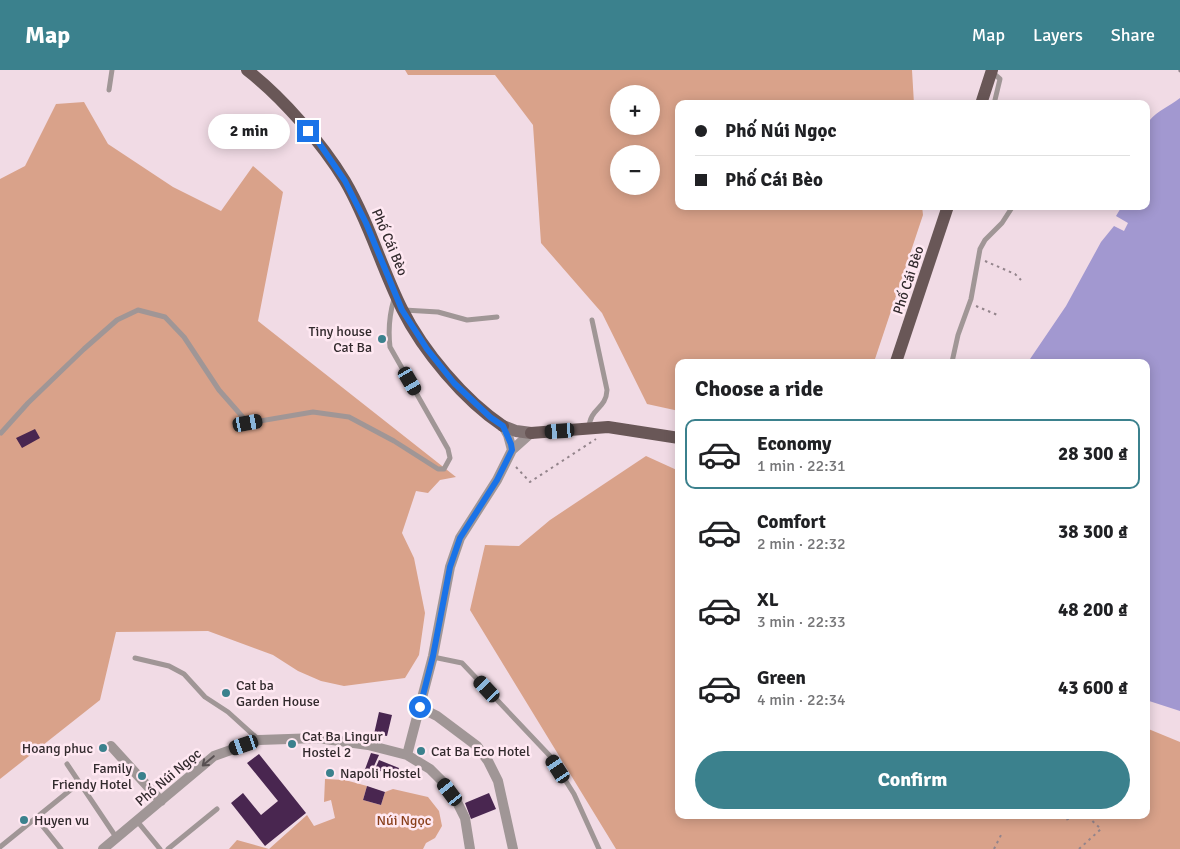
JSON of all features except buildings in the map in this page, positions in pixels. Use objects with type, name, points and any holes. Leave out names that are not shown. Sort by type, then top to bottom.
[{"type":"main road","name":"Phố Cái Bèo","points":[[247,70],[264,83],[319,143],[345,181],[366,223],[402,310],[427,349],[454,383],[490,417],[516,432],[531,433],[608,427],[675,437]]},
{"type":"main road","points":[[982,100],[992,71]]},
{"type":"main road","name":"Phố Cái Bèo","points":[[897,359],[947,210]]},
{"type":"street","points":[[503,426],[508,435],[510,454]]},
{"type":"street","points":[[408,755],[433,656],[450,567],[460,538],[497,480],[510,454],[531,433]]},
{"type":"street","points":[[420,707],[437,716],[477,746],[488,761],[498,781],[513,849]]},
{"type":"street","name":"Phố Núi Ngọc","points":[[103,849],[214,756],[259,740],[318,738],[368,745],[408,755],[430,769],[444,783],[456,800],[465,818],[470,849]]},
{"type":"street","points":[[111,746],[161,801]]},
{"type":"lane","points":[[109,90],[112,70]]},
{"type":"lane","points":[[992,71],[1000,78],[995,100]]},
{"type":"lane","points":[[953,359],[958,335],[970,304],[980,249],[985,240],[1002,223],[1010,210]]},
{"type":"lane","points":[[1,433],[28,403],[84,348],[117,320],[138,310],[165,317],[184,337],[219,390],[248,423],[313,412],[349,417],[394,441],[438,469],[444,469],[450,458],[448,449],[390,347],[388,328],[390,313],[396,295]]},
{"type":"lane","points":[[402,310],[438,312],[467,320],[497,317]]},
{"type":"lane","points":[[589,429],[590,417],[605,400],[607,390],[592,320]]},
{"type":"lane","points":[[433,656],[462,663],[550,756],[574,794],[599,849]]},
{"type":"lane","points":[[135,658],[169,666],[184,674],[205,697],[228,712],[259,740]]},
{"type":"lane","points":[[67,764],[116,838]]},
{"type":"lane","points":[[0,847],[79,783]]},
{"type":"lane","points":[[168,849],[217,809]]},
{"type":"lane","points":[[36,818],[61,849]]},
{"type":"lane","points":[[137,821],[160,849]]},
{"type":"path","points":[[983,260],[1015,274],[1021,280]]},
{"type":"path","points":[[970,304],[1000,316]]},
{"type":"path","points":[[510,454],[530,482],[592,442],[608,427]]},
{"type":"path","points":[[1079,849],[1101,829],[1090,819]]},
{"type":"path","points":[[994,849],[1002,834]]},
{"type":"green space","points":[[405,70],[912,70],[914,100],[675,100],[675,210],[922,210],[923,215],[875,359],[675,359],[675,410],[647,404],[602,313],[541,243],[533,125],[495,75],[408,75]]},
{"type":"green space","points":[[84,102],[108,144],[173,187],[221,211],[253,166],[283,192],[258,321],[456,477],[440,480],[428,493],[416,491],[402,533],[414,558],[425,613],[419,655],[405,678],[344,686],[321,681],[298,671],[273,655],[208,631],[116,632],[100,700],[0,779],[0,179],[25,166],[56,104]]},
{"type":"green space","points":[[646,456],[675,469],[675,819],[1150,819],[1150,730],[1180,742],[1180,849],[616,849],[470,610],[485,545],[519,546],[550,520]]},
{"type":"green space","name":"Núi Ngọc","points":[[325,779],[345,780],[367,786],[363,800],[381,805],[385,792],[393,789],[428,797],[439,811],[442,826],[435,838],[426,843],[423,849],[269,849],[307,815],[314,826],[335,818],[331,800],[324,802]]},
{"type":"green space","points":[[237,840],[269,849],[229,849]]},
{"type":"shaded area","points":[[1180,98],[1180,711],[1150,701],[1150,359],[1030,359],[1066,306],[1101,242],[1114,226],[1124,231],[1128,223],[1116,216],[1120,210],[1150,210],[1150,120]]},
{"type":"place","name":"Tiny house Cat Ba","points":[[382,339]]},
{"type":"place","name":"Cat ba Garden House","points":[[226,693]]},
{"type":"place","name":"Cat Ba Lingur Hostel 2","points":[[292,744]]},
{"type":"place","name":"Hoang phuc","points":[[103,748]]},
{"type":"place","name":"Cat Ba Eco Hotel","points":[[421,751]]},
{"type":"place","name":"Napoli Hostel","points":[[330,773]]},
{"type":"place","name":"Family Friendy Hotel","points":[[142,776]]},
{"type":"place","name":"Huyen vu","points":[[24,820]]},
{"type":"route","points":[[308,131],[319,143],[345,181],[366,223],[402,310],[427,349],[454,383],[490,417],[503,426],[511,444],[512,450],[497,480],[460,538],[450,567],[433,656],[420,707]]}]
